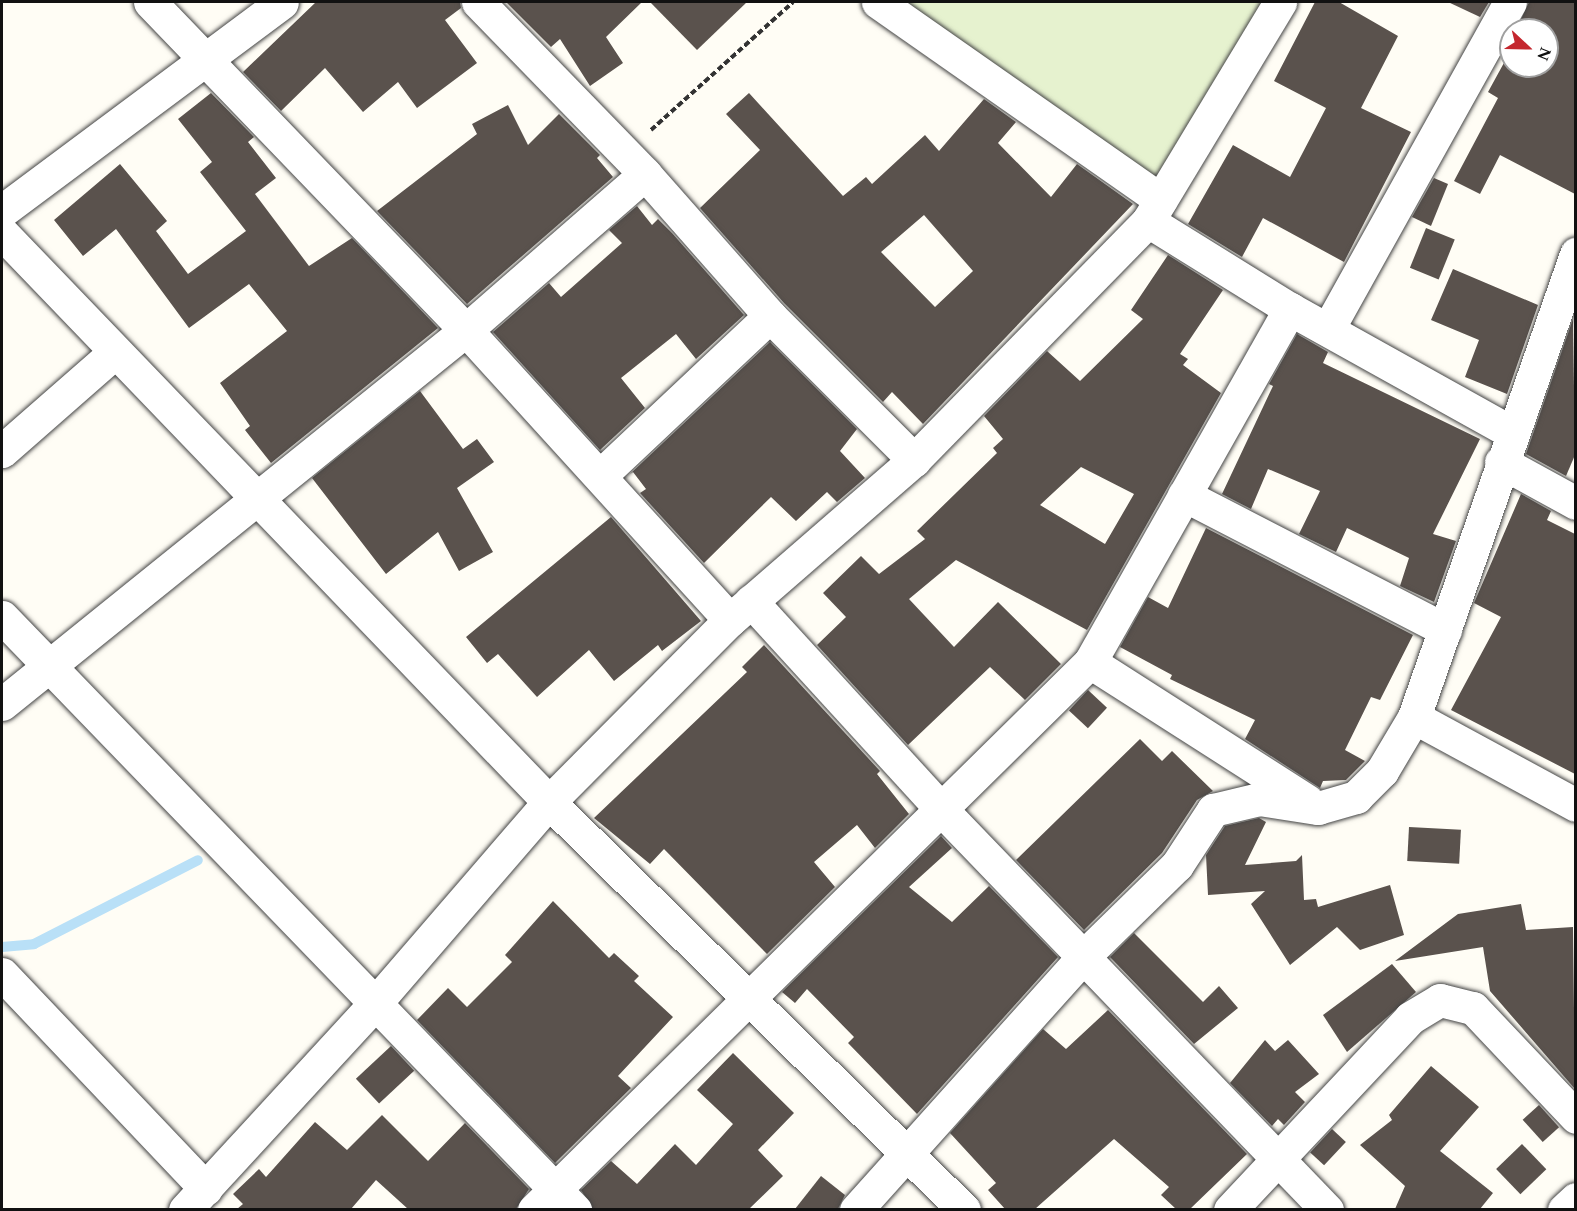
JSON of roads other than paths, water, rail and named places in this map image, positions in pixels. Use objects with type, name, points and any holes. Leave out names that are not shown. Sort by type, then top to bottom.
[{"type":"street","points":[[150,2],[466,330],[601,475],[938,806],[1082,958],[1327,1209]]},
{"type":"street","points":[[2,211],[204,56],[282,2]]},
{"type":"street","points":[[478,2],[634,164],[770,316],[914,460]]},
{"type":"street","points":[[878,2],[1155,211],[1290,309],[1328,329],[1506,447],[1575,503]]},
{"type":"street","points":[[2,974],[196,1199],[378,1000],[549,802],[740,610],[914,460],[1155,211],[1280,2]]},
{"type":"street","points":[[1328,329],[1510,2]]},
{"type":"street","points":[[2,704],[466,330],[634,164]]},
{"type":"street","points":[[2,233],[549,802],[743,998],[906,1150],[964,1209]]},
{"type":"street","points":[[856,1209],[906,1150],[1082,958],[1176,865],[1213,810],[1259,798],[1318,808],[1356,797],[1382,771],[1414,717],[1575,254]]},
{"type":"street","points":[[2,617],[51,664],[378,1000],[555,1202],[743,998],[938,806],[1090,662],[1290,309]]},
{"type":"street","points":[[601,475],[770,316]]},
{"type":"street","points":[[2,451],[116,352]]},
{"type":"street","points":[[1184,495],[1444,630]]},
{"type":"street","points":[[1090,662],[1318,808]]},
{"type":"street","points":[[1414,717],[1575,805]]},
{"type":"street","points":[[1230,1209],[1280,1162],[1410,1017],[1440,1000],[1473,1008],[1575,1117]]},
{"type":"street","points":[[1564,1209],[1575,1199]]},
{"type":"waterway","points":[[2,947],[34,944],[198,860]]}]
